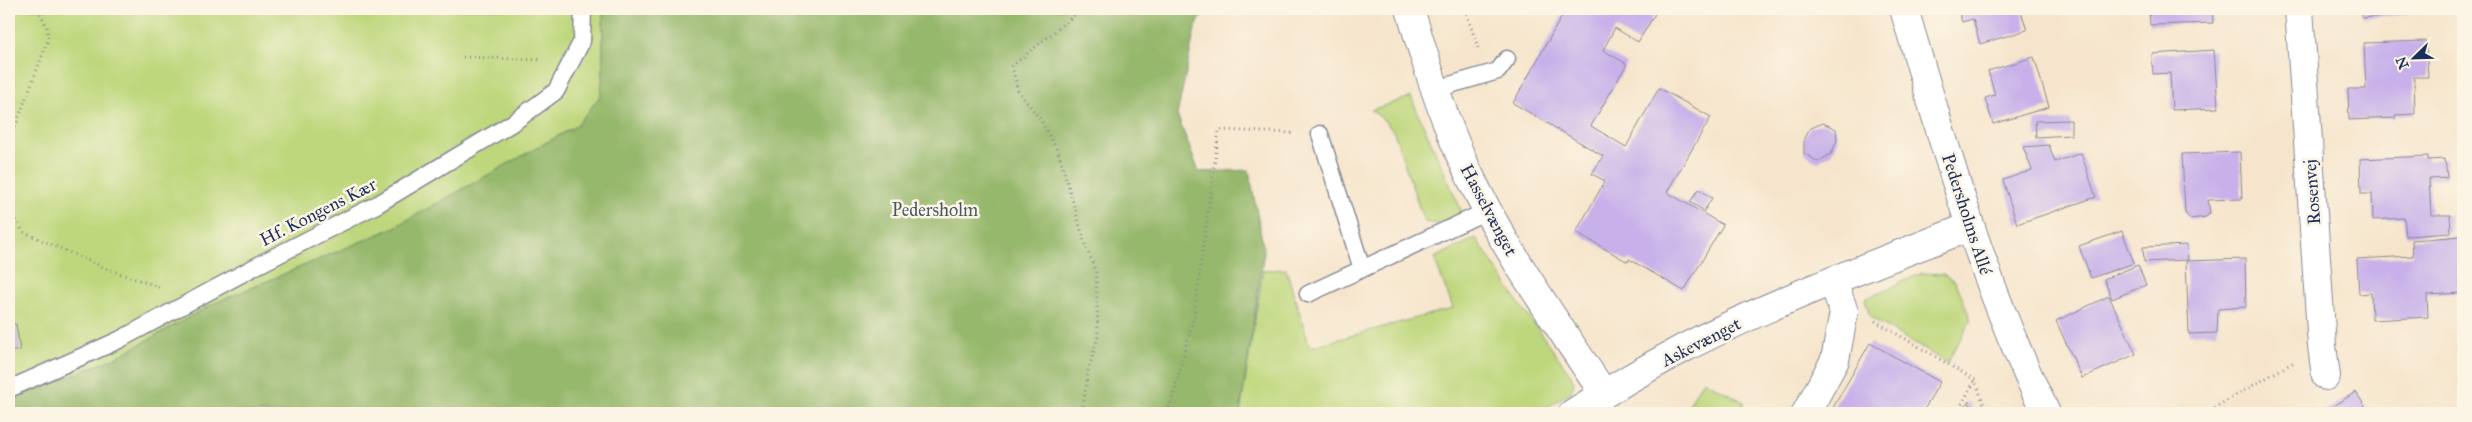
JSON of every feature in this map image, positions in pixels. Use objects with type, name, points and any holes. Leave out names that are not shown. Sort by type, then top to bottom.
[{"type":"street","name":"Hasselvænget","points":[[1410,9],[1436,89],[1467,170],[1514,259],[1604,394]]},
{"type":"street","name":"Pedersholms Allé","points":[[1904,9],[1969,227],[2008,331],[2046,413]]},
{"type":"street","name":"Rosenvej","points":[[2299,9],[2322,346],[2326,376]]},
{"type":"street","name":"Askevænget","points":[[1573,413],[1681,349],[1833,281],[1969,227]]},
{"type":"street","points":[[1806,413],[1835,360],[1844,312],[1833,281]]},
{"type":"lane","name":"Hf. Kongens Kær","points":[[9,390],[119,340],[262,263],[378,204],[514,122],[556,91],[582,41],[583,9]]},
{"type":"lane","points":[[1436,89],[1498,71],[1507,59]]},
{"type":"lane","points":[[1320,134],[1362,269]]},
{"type":"lane","points":[[1308,294],[1489,210]]},
{"type":"path","points":[[38,9],[47,27],[48,40],[14,130],[9,151],[10,178],[16,220],[23,232],[110,270],[158,287],[167,287]]},
{"type":"path","points":[[1082,9],[1012,66],[1018,90],[1041,120],[1059,154],[1086,247],[1096,271],[1098,336],[1088,372],[1082,413]]},
{"type":"path","points":[[1465,9],[1480,55]]},
{"type":"path","points":[[463,57],[571,61]]},
{"type":"path","points":[[1168,413],[1194,316],[1219,130],[1320,134]]},
{"type":"path","points":[[1844,312],[1870,317],[1976,380],[1987,413]]},
{"type":"path","points":[[2204,413],[2322,346]]},
{"type":"path","points":[[1957,413],[1976,380]]},
{"type":"green space","points":[[9,9],[603,9],[601,95],[576,126],[391,229],[215,303],[119,356],[9,402]]},
{"type":"green space","name":"Pedersholm","points":[[603,9],[1205,9],[1195,29],[1177,115],[1199,172],[1249,170],[1264,251],[1240,413],[9,413],[9,402],[119,356],[215,303],[391,229],[576,126],[601,95]]},
{"type":"green space","points":[[1411,97],[1462,212],[1438,224],[1424,222],[1394,132],[1383,119],[1371,110]]},
{"type":"green space","points":[[1476,238],[1520,305],[1571,375],[1574,383],[1571,392],[1538,413],[1240,413],[1263,270],[1286,269],[1310,347],[1453,308],[1434,258]]},
{"type":"green space","points":[[1922,273],[1943,274],[1956,282],[1971,320],[1947,363],[1870,317],[1865,299]]},
{"type":"green space","points":[[1703,380],[1744,402],[1738,413],[1684,413]]},
{"type":"building","points":[[1566,9],[1658,9],[1638,42],[1615,28],[1603,50],[1627,64],[1591,126],[1626,147],[1659,88],[1711,117],[1667,192],[1723,225],[1684,291],[1629,259],[1628,262],[1576,232],[1605,181],[1592,174],[1603,156],[1513,103]]},
{"type":"building","points":[[1958,9],[2020,9],[2027,30],[1980,44],[1973,19],[1962,22]]},
{"type":"building","points":[[2149,9],[2212,9],[2213,23],[2150,25]]},
{"type":"building","points":[[2362,9],[2408,9],[2408,14],[2362,18]]},
{"type":"building","points":[[2426,41],[2428,77],[2414,77],[2415,114],[2395,115],[2395,118],[2349,120],[2348,89],[2366,89],[2364,43]]},
{"type":"building","points":[[2214,50],[2218,108],[2172,110],[2170,73],[2153,74],[2152,54]]},
{"type":"building","points":[[2034,57],[2049,107],[1993,124],[1985,98],[1995,95],[1988,71]]},
{"type":"building","points":[[2071,120],[2071,135],[2036,137],[2035,121]]},
{"type":"building","points":[[1823,123],[1836,129],[1837,141],[1831,154],[1818,162],[1804,153],[1804,138],[1809,129]]},
{"type":"building","points":[[2049,145],[2055,162],[2081,153],[2096,197],[2017,224],[2003,180],[2032,170],[2023,147]]},
{"type":"building","points":[[2240,152],[2242,199],[2208,200],[2210,213],[2206,217],[2190,219],[2185,213],[2182,154]]},
{"type":"building","points":[[2428,156],[2428,160],[2445,159],[2447,178],[2429,179],[2431,215],[2450,215],[2451,233],[2406,236],[2404,218],[2373,220],[2372,194],[2361,194],[2360,159]]},
{"type":"building","points":[[1699,189],[1712,198],[1704,211],[1690,202]]},
{"type":"building","points":[[2122,231],[2134,263],[2091,278],[2079,246]]},
{"type":"building","points":[[2463,236],[2463,255],[2458,255],[2461,293],[2427,295],[2428,317],[2372,320],[2371,293],[2359,294],[2357,259],[2413,256],[2412,240]]},
{"type":"building","points":[[2187,245],[2188,260],[2144,262],[2143,247]]},
{"type":"building","points":[[2245,259],[2246,307],[2218,309],[2217,333],[2189,334],[2186,261]]},
{"type":"building","points":[[2138,265],[2146,285],[2112,299],[2104,279]]},
{"type":"building","points":[[2109,296],[2136,354],[2082,378],[2056,321]]},
{"type":"building","points":[[16,324],[20,350],[9,352],[9,325]]},
{"type":"building","points":[[1870,343],[1940,382],[1922,413],[1830,413]]},
{"type":"building","points":[[2356,392],[2369,413],[2321,413]]},
{"type":"building","points":[[1969,401],[1973,413],[1961,413]]}]
